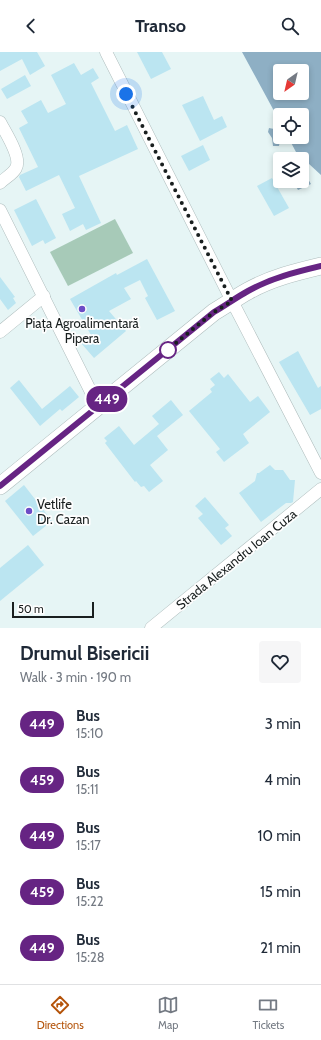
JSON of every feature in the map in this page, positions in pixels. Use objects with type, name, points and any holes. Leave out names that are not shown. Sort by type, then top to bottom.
[{"type":"main road","points":[[0,486],[214,312],[248,291],[271,280],[302,270],[321,266]]},
{"type":"street","points":[[106,52],[321,473]]},
{"type":"street","points":[[0,122],[16,154],[18,163],[13,172],[0,183]]},
{"type":"street","points":[[0,210],[98,406]]},
{"type":"street","points":[[0,332],[44,296]]},
{"type":"street","name":"Strada Alexandru Ioan Cuza","points":[[151,628],[321,489]]},
{"type":"green space","points":[[115,219],[133,253],[68,286],[50,252]]},
{"type":"water","points":[[242,52],[321,52],[321,175],[309,164],[309,152],[296,152],[292,144],[309,144],[309,108],[273,109]]},
{"type":"water","points":[[269,128],[273,129],[273,144],[279,144],[279,146],[273,146],[272,138],[268,132]]},
{"type":"building","points":[[0,52],[37,52],[45,66],[30,75],[22,59],[0,71]]},
{"type":"building","points":[[137,52],[162,52],[171,69],[151,79]]},
{"type":"building","points":[[74,63],[81,75],[93,68],[99,78],[91,83],[115,131],[127,125],[138,149],[79,176],[101,223],[86,230],[83,224],[70,231],[62,214],[75,208],[59,175],[26,191],[19,177],[20,175],[38,167],[19,128],[28,123],[21,111],[41,100],[48,113],[66,104],[51,75]]},
{"type":"building","points":[[25,75],[31,86],[7,99],[1,89]]},
{"type":"building","points":[[203,96],[214,120],[222,116],[227,127],[200,141],[182,105]]},
{"type":"building","points":[[203,145],[210,160],[189,171],[181,156]]},
{"type":"building","points":[[272,178],[273,188],[278,188],[289,208],[274,216],[257,186]]},
{"type":"building","points":[[36,199],[56,238],[45,244],[43,240],[32,246],[14,210]]},
{"type":"building","points":[[147,259],[175,311],[157,320],[145,298],[148,296],[140,280],[124,288],[131,299],[109,311],[126,331],[94,358],[81,343],[91,335],[70,299],[116,273],[117,275]]},
{"type":"building","points":[[0,277],[15,297],[13,298],[16,303],[8,310],[0,299]]},
{"type":"building","points":[[298,351],[318,388],[321,386],[321,409],[310,415],[279,362]]},
{"type":"building","points":[[219,372],[224,378],[228,374],[250,402],[258,396],[270,412],[243,434],[249,443],[224,462],[216,452],[220,449],[189,411],[212,392],[210,389],[215,385],[210,379]]},
{"type":"building","points":[[19,380],[42,409],[70,386],[79,397],[62,411],[60,409],[40,426],[10,388]]},
{"type":"building","points":[[171,400],[183,415],[157,436],[168,450],[150,465],[163,481],[149,492],[144,486],[141,487],[136,481],[135,482],[105,443],[107,441],[104,438],[119,426],[134,445],[159,424],[152,416]]},
{"type":"building","points":[[270,465],[275,470],[283,470],[290,480],[295,480],[293,502],[286,503],[261,522],[239,493],[255,481],[257,473]]},
{"type":"building","name":"Vetlife Dr. Cazan","points":[[24,485],[52,521],[33,536],[5,501]]},
{"type":"building","points":[[205,497],[229,525],[225,528],[232,536],[221,545],[198,518],[203,514],[195,506]]},
{"type":"building","points":[[28,545],[44,565],[0,601],[0,568]]},
{"type":"bus line","name":"449","points":[[0,486],[214,312],[248,291],[271,280],[302,270],[321,266]]},
{"type":"place","name":"Piața Agroalimentară Pipera","points":[[82,309]]},
{"type":"place","name":"Vetlife Dr. Cazan","points":[[29,511]]},
{"type":"route","points":[[126,94],[232,301],[214,312],[166,351],[168,350]]}]
